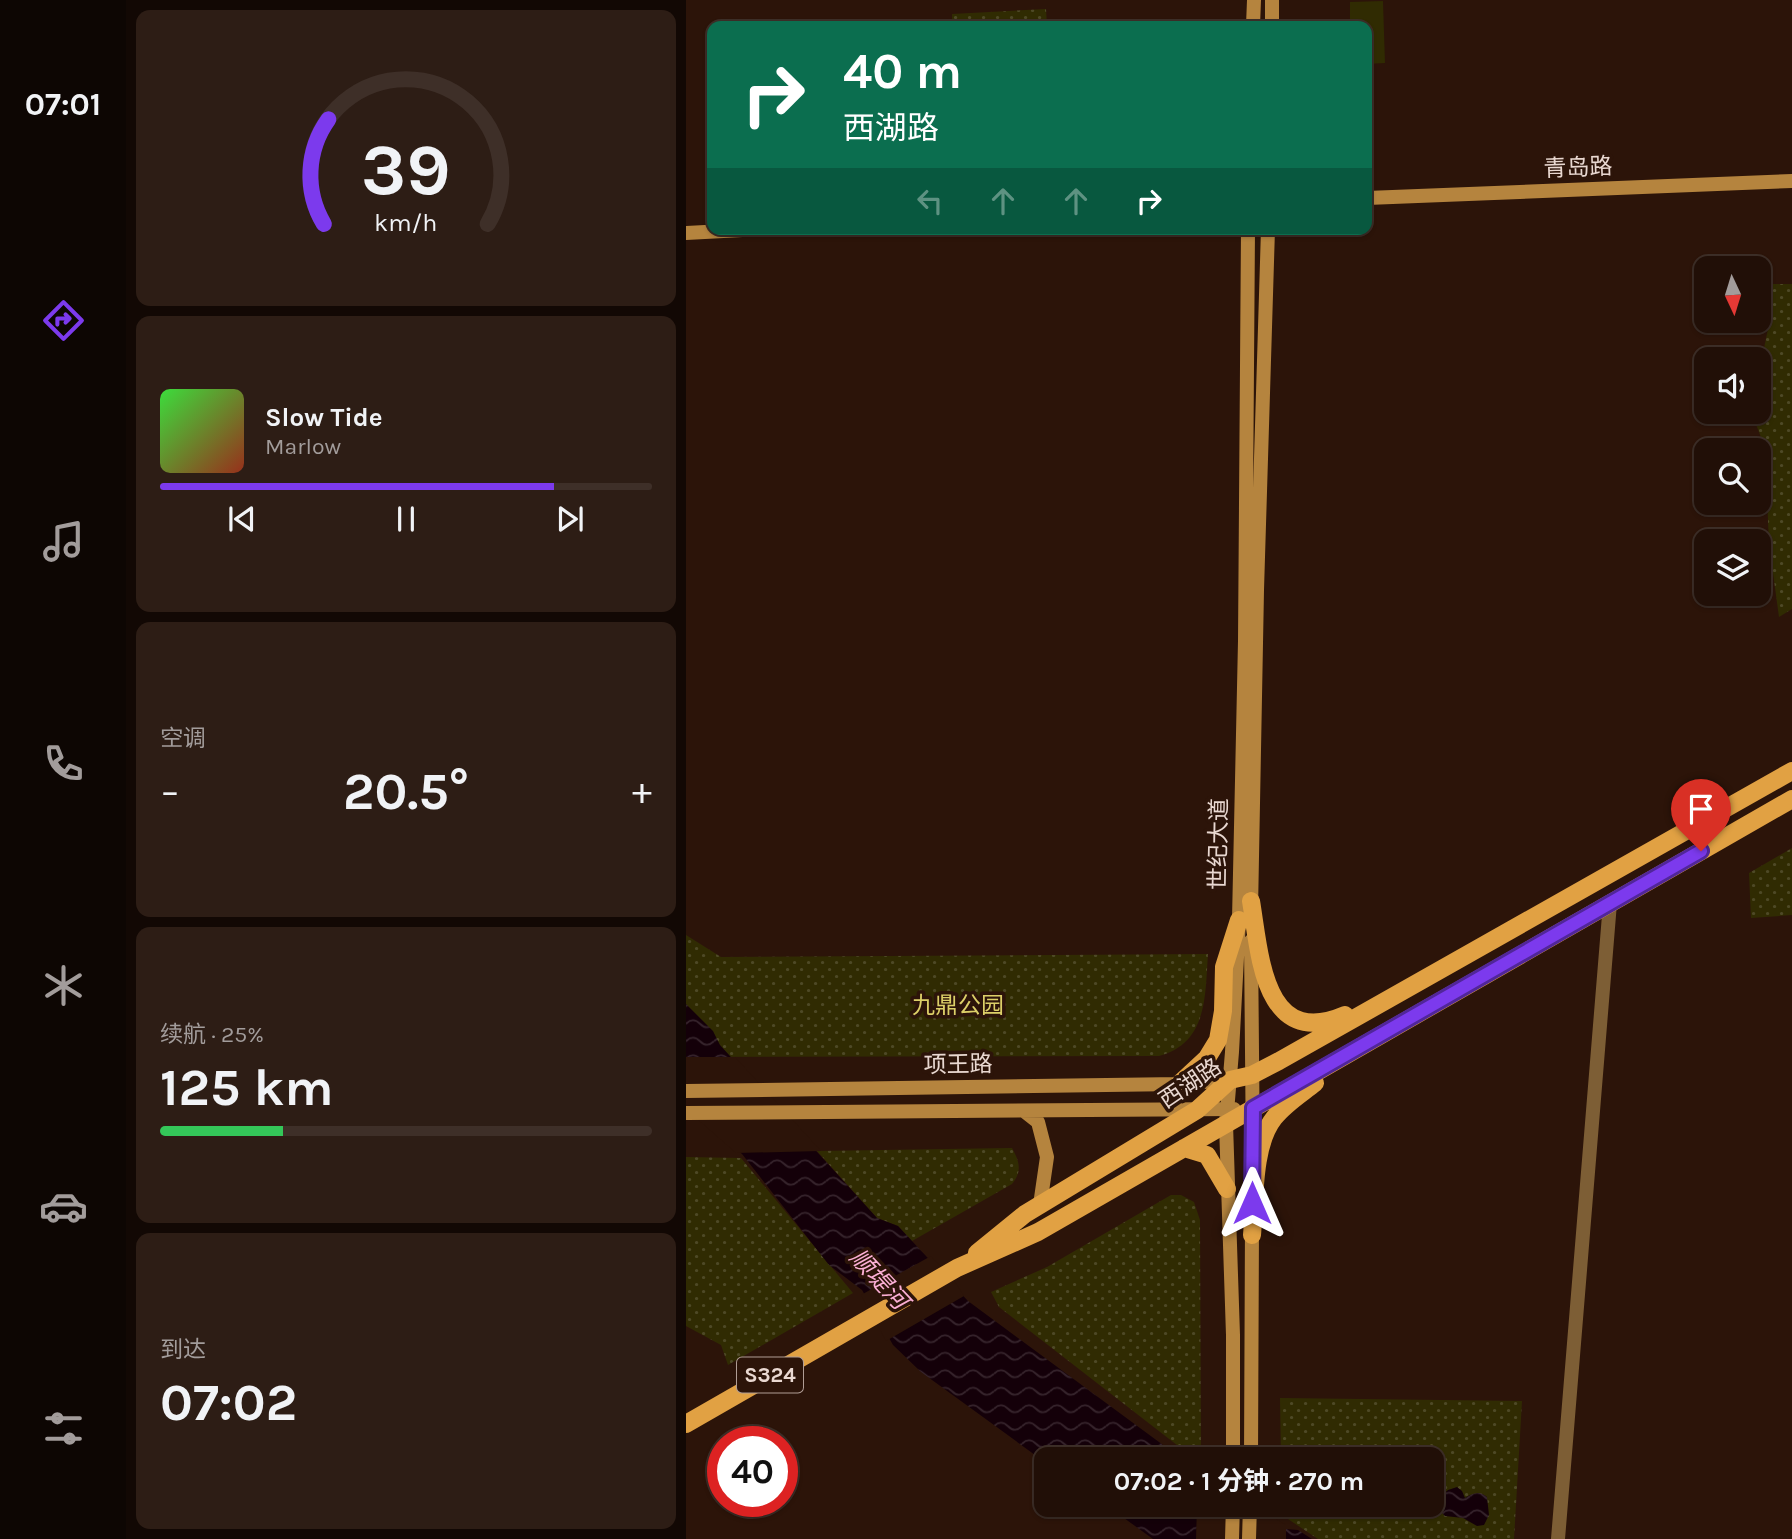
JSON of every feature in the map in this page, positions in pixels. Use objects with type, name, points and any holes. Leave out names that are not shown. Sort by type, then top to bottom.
[{"type":"main road","name":"西湖路","points":[[957,1268],[1025,1214],[1197,1110],[1230,1080],[1252,1075],[1792,771]]},
{"type":"main road","points":[[957,1268],[1038,1232],[1184,1147],[1227,1116],[1253,1108],[1792,799]]},
{"type":"main road","points":[[1251,901],[1265,982],[1274,999],[1289,1015],[1302,1021],[1319,1022],[1341,1017],[1424,978]]},
{"type":"main road","points":[[1179,1084],[1207,1058],[1218,1040],[1222,1019],[1224,967],[1239,920]]},
{"type":"main road","points":[[1252,1235],[1259,1153],[1265,1132],[1274,1118],[1288,1103],[1315,1083],[1428,1007]]},
{"type":"main road","points":[[1184,1147],[1208,1155],[1227,1189]]},
{"type":"main road","name":"S324","points":[[686,1424],[957,1268]]},
{"type":"street","points":[[1253,21],[1254,0]]},
{"type":"street","points":[[1272,0],[1272,21]]},
{"type":"street","name":"青岛路","points":[[1372,198],[1792,181]]},
{"type":"street","points":[[686,233],[707,232]]},
{"type":"street","name":"世纪大道","points":[[1233,1447],[1227,1116],[1239,920],[1245,654],[1248,235]]},
{"type":"street","name":"世纪大道","points":[[1251,1447],[1251,901],[1268,235]]},
{"type":"street","points":[[1558,1539],[1610,903]]},
{"type":"street","name":"项王路","points":[[686,1091],[1179,1084],[1230,1080]]},
{"type":"street","name":"项王路","points":[[686,1113],[1197,1110],[1227,1116]]},
{"type":"street","points":[[1024,1111],[1038,1122],[1047,1157],[1040,1205]]},
{"type":"street","points":[[1232,1539],[1233,1517]]},
{"type":"street","points":[[1249,1539],[1250,1517]]},
{"type":"green space","points":[[1383,1],[1385,63],[1372,64],[1372,21],[1350,21],[1350,2]]},
{"type":"green space","points":[[1046,9],[1047,21],[952,21],[952,14]]},
{"type":"green space","points":[[1771,284],[1792,284],[1792,609],[1779,617],[1771,559],[1771,529],[1768,529],[1768,515],[1771,515],[1771,438],[1761,438],[1756,424],[1771,424],[1771,347],[1764,347],[1767,333],[1771,333]]},
{"type":"green space","points":[[1792,848],[1792,915],[1751,918],[1749,873]]},
{"type":"green space","name":"九鼎公园","points":[[686,935],[721,957],[1208,954],[1206,985],[1201,1016],[1195,1029],[1175,1050],[1159,1056],[686,1057]]},
{"type":"green space","points":[[1012,1148],[1019,1167],[1012,1184],[912,1241],[898,1226],[877,1218],[817,1151]]},
{"type":"green space","points":[[686,1157],[741,1158],[853,1293],[728,1365],[721,1345],[686,1326]]},
{"type":"green space","points":[[1171,1195],[1181,1195],[1194,1202],[1200,1220],[1201,1447],[1180,1447],[999,1307],[991,1292],[1047,1267]]},
{"type":"green space","points":[[1280,1398],[1522,1401],[1514,1539],[1318,1539],[1285,1517],[1444,1517],[1444,1447],[1281,1447]]},
{"type":"water","name":"顺堤河","points":[[686,1004],[713,1031],[720,1045],[877,1218],[898,1226],[968,1301],[1166,1447],[1034,1447],[1034,1454],[921,1372],[893,1345],[862,1290],[829,1265],[742,1154],[686,1104]]},
{"type":"water","points":[[1457,1487],[1465,1498],[1476,1493],[1487,1497],[1489,1515],[1484,1525],[1477,1526],[1463,1518],[1445,1516],[1444,1494]]},
{"type":"water","points":[[1123,1517],[1266,1517],[1286,1529],[1298,1530],[1312,1539],[1153,1539]]},
{"type":"pier","points":[[686,1057],[735,1057],[821,1151],[736,1153],[686,1109]]},
{"type":"pier","points":[[931,1256],[964,1296],[886,1341],[861,1295]]},
{"type":"pier","points":[[1197,1517],[1272,1517],[1286,1525],[1286,1539],[1196,1539]]},
{"type":"route","points":[[1252,1203],[1253,1108],[1701,851]]}]
